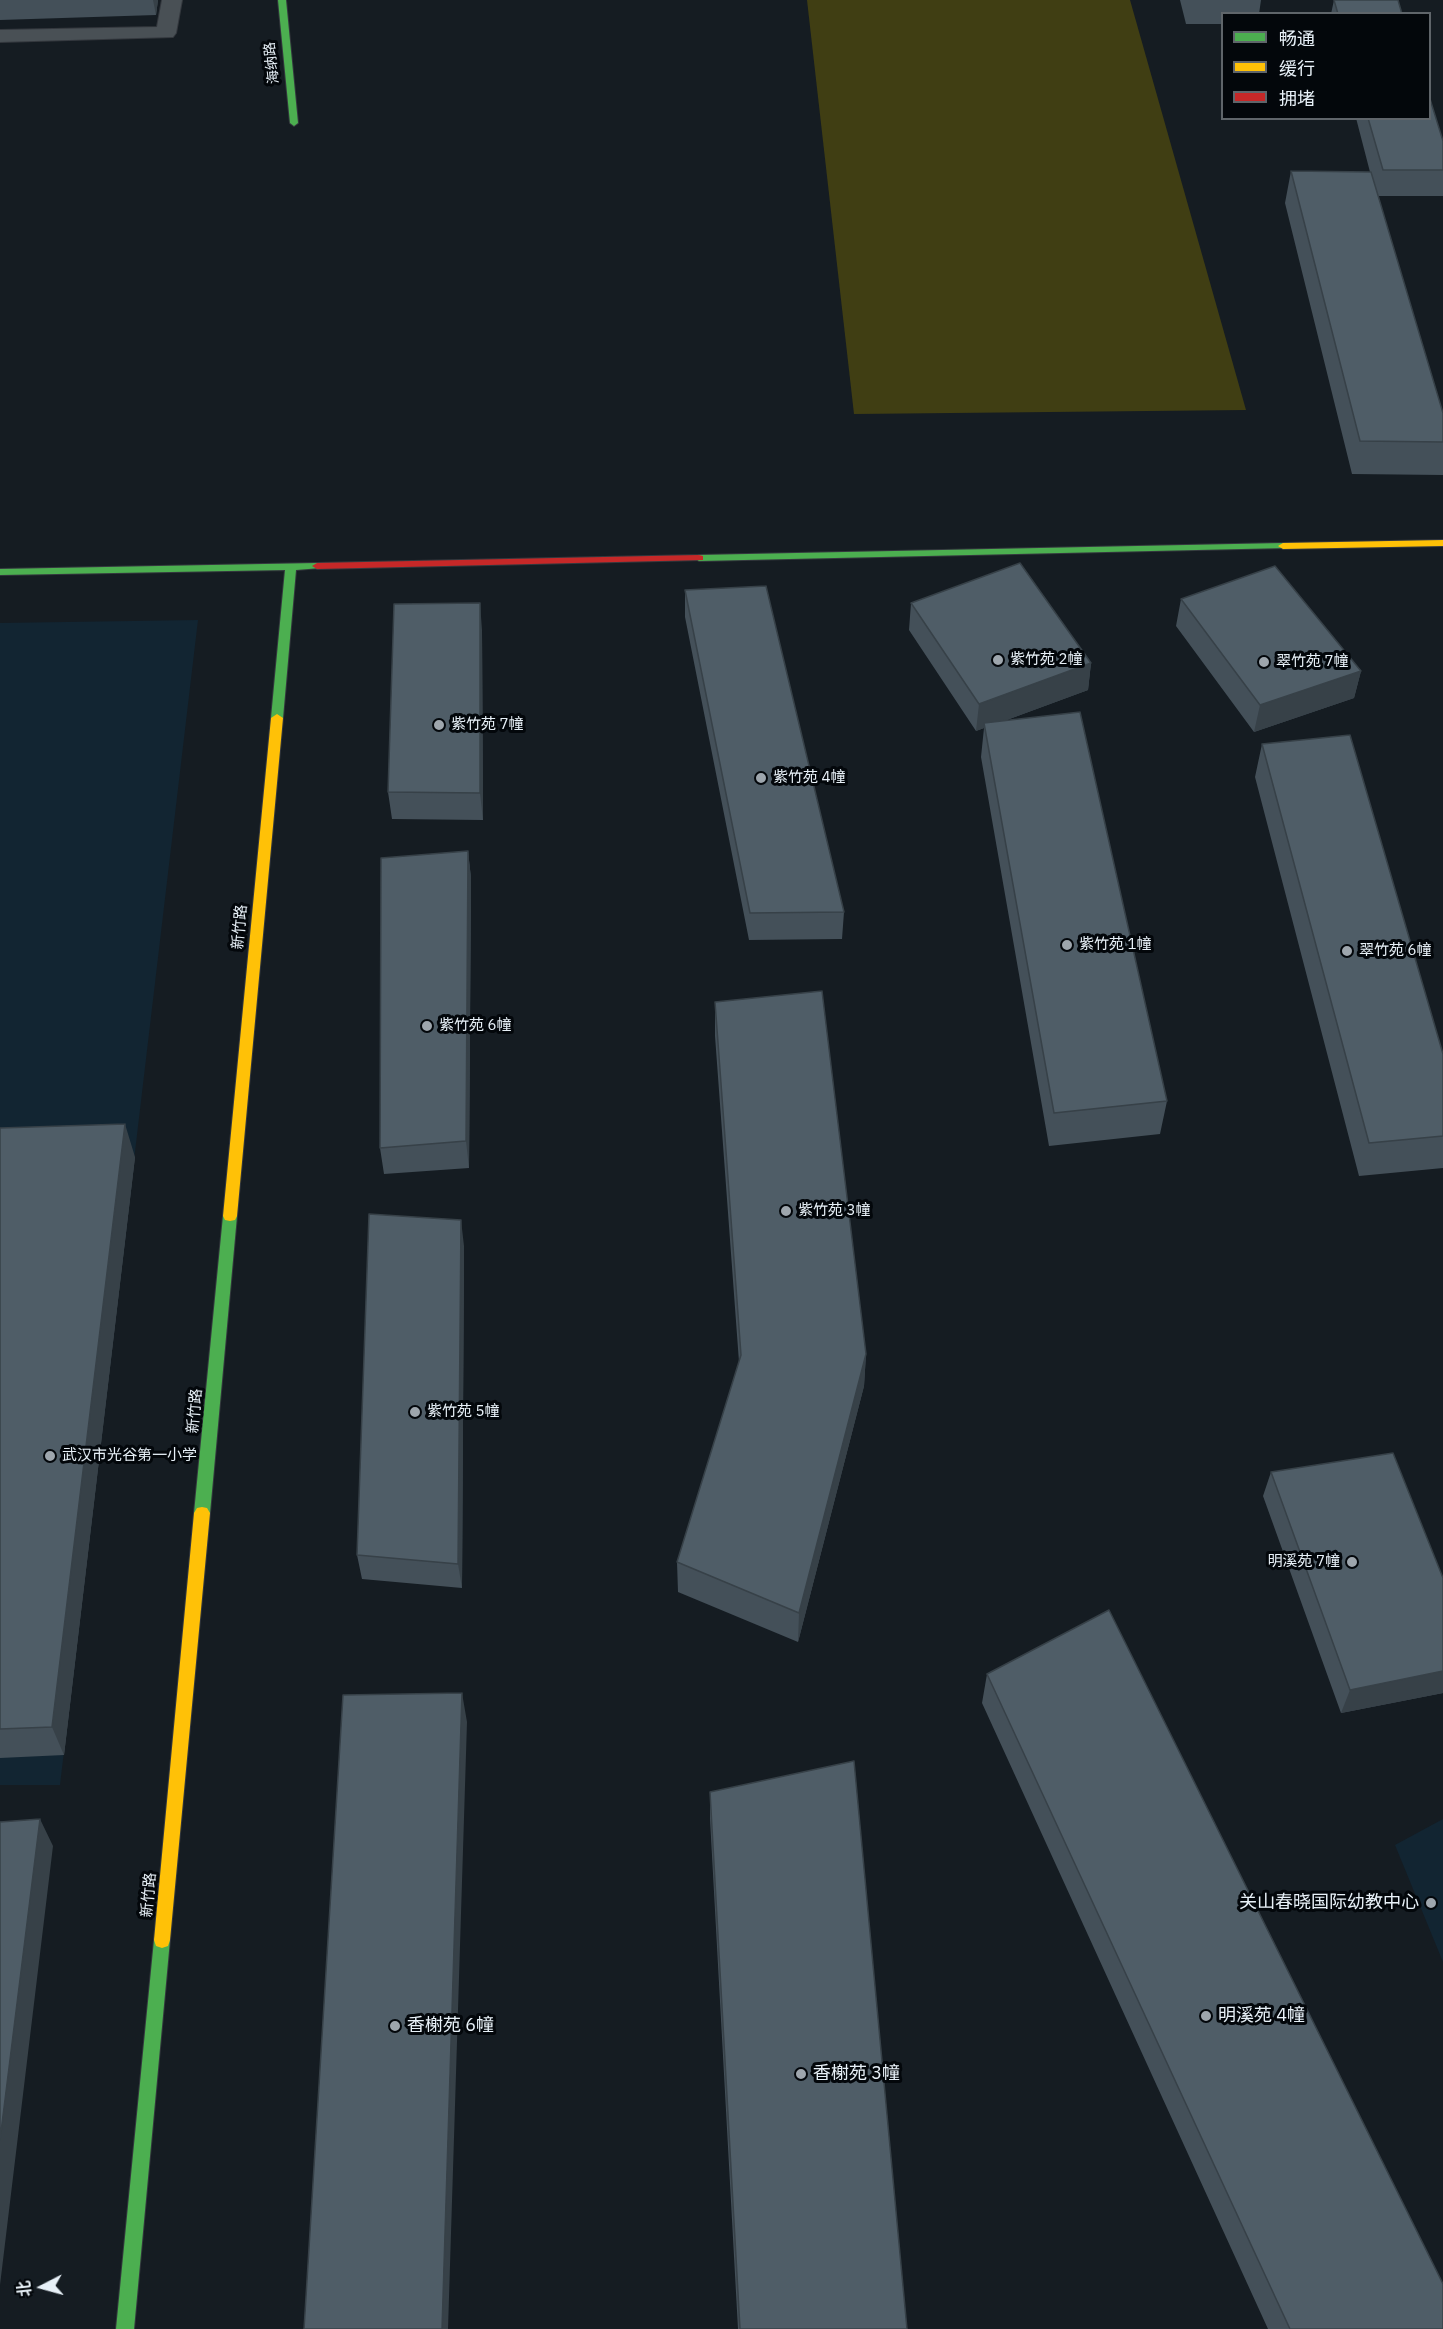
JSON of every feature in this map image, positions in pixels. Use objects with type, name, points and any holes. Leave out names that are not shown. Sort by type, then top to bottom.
[{"type":"main road","name":"海纳路","points":[[282,0],[294,123]]},
{"type":"main road","points":[[0,572],[291,568],[1443,543]]},
{"type":"main road","name":"新竹路","points":[[125,2329],[291,568]]},
{"type":"lane","points":[[0,36],[166,33],[172,0]]},
{"type":"shaded area","points":[[807,0],[1130,0],[1246,410],[854,414]]},
{"type":"shaded area","name":"武汉市光谷第一小学","points":[[198,620],[60,1785],[0,1785],[0,623]]},
{"type":"shaded area","name":"关山春晓国际幼教中心","points":[[1443,1819],[1443,1962],[1395,1845]]},
{"type":"building","points":[[1334,0],[1398,0],[1401,12],[1337,12]]},
{"type":"building","points":[[1431,102],[1443,141],[1443,170],[1383,170],[1369,120],[1431,120]]},
{"type":"building","points":[[1291,171],[1371,172],[1443,413],[1443,442],[1360,441]]},
{"type":"building","name":"紫竹苑 2幢","points":[[1020,563],[1091,663],[979,704],[911,603]]},
{"type":"building","name":"翠竹苑 7幢","points":[[1275,566],[1361,671],[1260,705],[1181,599]]},
{"type":"building","name":"紫竹苑 4幢","points":[[766,586],[844,912],[750,913],[685,590]]},
{"type":"building","name":"紫竹苑 7幢","points":[[480,603],[480,793],[388,792],[394,604]]},
{"type":"building","name":"紫竹苑 1幢","points":[[1080,712],[1167,1101],[1054,1113],[984,723]]},
{"type":"building","name":"翠竹苑 6幢","points":[[1350,735],[1443,1054],[1443,1136],[1369,1143],[1262,744]]},
{"type":"building","name":"紫竹苑 6幢","points":[[468,851],[466,1141],[380,1148],[381,858]]},
{"type":"building","name":"紫竹苑 3幢","points":[[822,991],[866,1354],[799,1613],[677,1562],[741,1355],[715,1002]]},
{"type":"building","points":[[125,1124],[52,1727],[0,1729],[0,1128]]},
{"type":"building","name":"紫竹苑 5幢","points":[[369,1214],[461,1220],[458,1564],[357,1555]]},
{"type":"building","name":"明溪苑 7幢","points":[[1393,1453],[1443,1578],[1443,1671],[1350,1690],[1271,1472]]},
{"type":"building","name":"明溪苑 4幢","points":[[1109,1610],[1443,2284],[1443,2329],[1290,2329],[987,1674]]},
{"type":"building","name":"香榭苑 6幢","points":[[462,1693],[442,2329],[304,2329],[343,1695]]},
{"type":"building","name":"香榭苑 3幢","points":[[854,1761],[907,2329],[740,2329],[710,1792]]},
{"type":"building","points":[[40,1819],[0,2140],[0,1822]]},
{"type":"traffic: fast","points":[[282,0],[294,123]]},
{"type":"traffic: fast","points":[[699,558],[1283,546]]},
{"type":"traffic: fast","points":[[0,572],[317,566]]},
{"type":"traffic: fast","points":[[277,718],[291,568]]},
{"type":"traffic: fast","points":[[202,1513],[230,1216]]},
{"type":"traffic: fast","points":[[125,2329],[162,1940]]},
{"type":"traffic: slow","points":[[1283,546],[1443,543]]},
{"type":"traffic: slow","points":[[230,1216],[277,718]]},
{"type":"traffic: slow","points":[[162,1940],[202,1513]]},
{"type":"traffic: jam","points":[[317,566],[699,558]]},
{"type":"place","name":"紫竹苑 2幢","points":[[998,660]]},
{"type":"place","name":"翠竹苑 7幢","points":[[1264,662]]},
{"type":"place","name":"紫竹苑 7幢","points":[[439,725]]},
{"type":"place","name":"紫竹苑 4幢","points":[[761,778]]},
{"type":"place","name":"紫竹苑 1幢","points":[[1067,945]]},
{"type":"place","name":"翠竹苑 6幢","points":[[1347,951]]},
{"type":"place","name":"紫竹苑 6幢","points":[[427,1026]]},
{"type":"place","name":"紫竹苑 3幢","points":[[786,1211]]},
{"type":"place","name":"紫竹苑 5幢","points":[[415,1412]]},
{"type":"place","name":"武汉市光谷第一小学","points":[[50,1456]]},
{"type":"place","name":"明溪苑 7幢","points":[[1352,1562]]},
{"type":"place","name":"关山春晓国际幼教中心","points":[[1431,1903]]},
{"type":"place","name":"明溪苑 4幢","points":[[1206,2016]]},
{"type":"place","name":"香榭苑 6幢","points":[[395,2026]]},
{"type":"place","name":"香榭苑 3幢","points":[[801,2074]]}]
